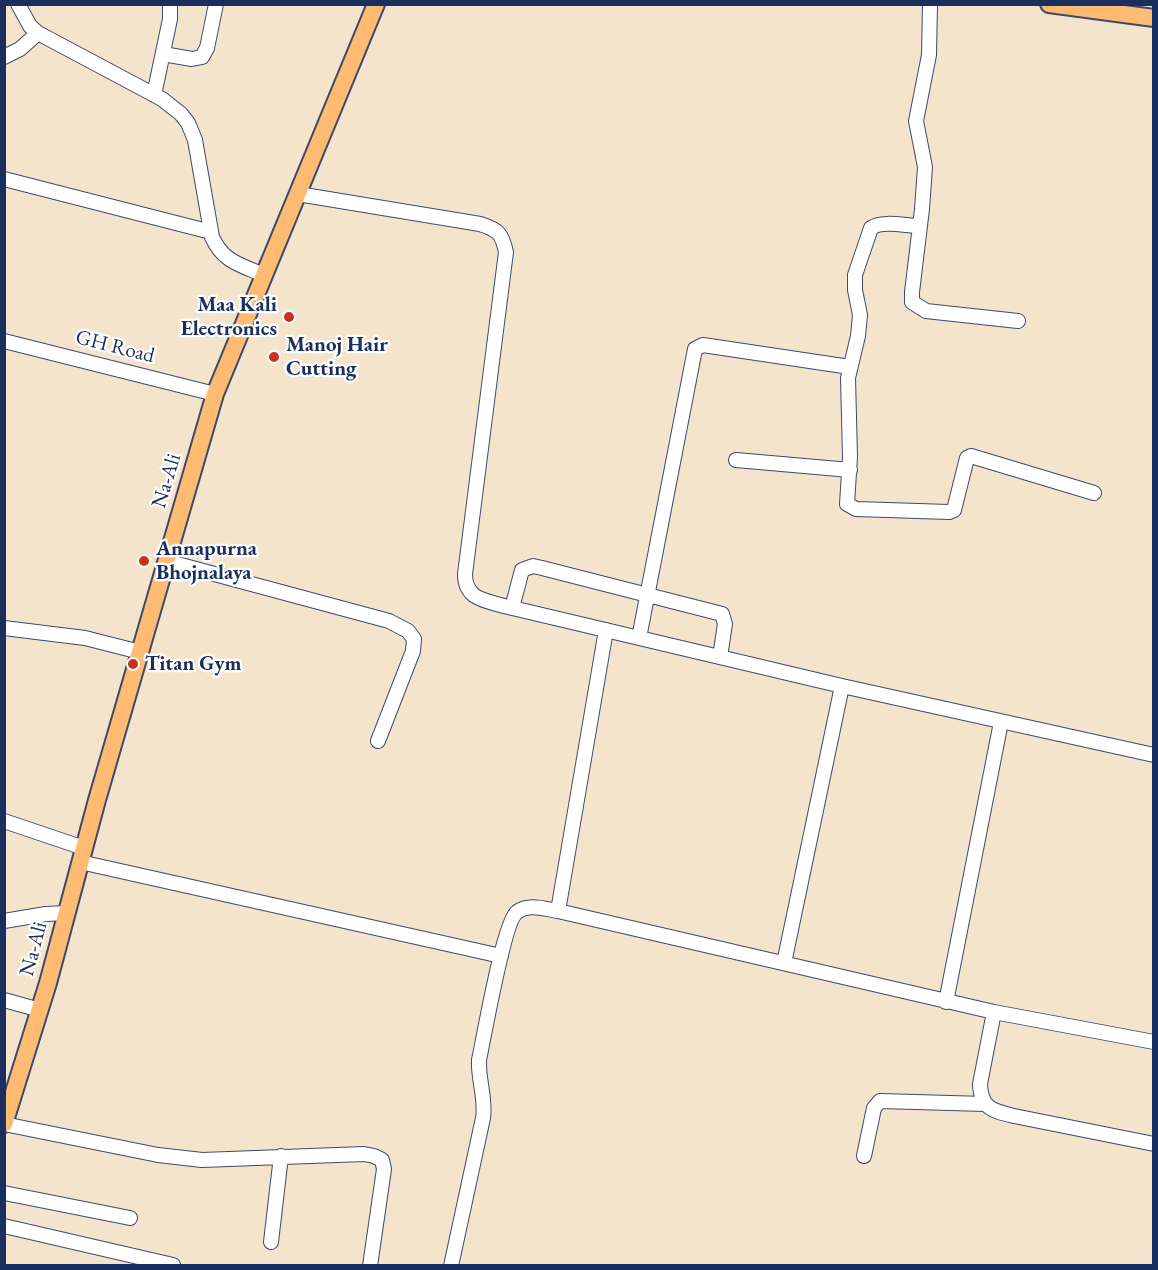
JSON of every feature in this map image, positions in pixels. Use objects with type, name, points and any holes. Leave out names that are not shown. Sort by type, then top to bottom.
[{"type":"main road","name":"Na-Ali","points":[[4,1124],[40,1010],[166,561],[216,394],[376,4]]},
{"type":"main road","points":[[1049,4],[1154,18]]},
{"type":"street","points":[[18,4],[30,26],[38,33],[154,95],[181,114],[192,130],[211,232],[216,247],[225,258],[264,275]]},
{"type":"street","points":[[154,95],[170,19],[170,4]]},
{"type":"street","points":[[163,54],[192,60],[202,57],[207,48],[216,4]]},
{"type":"street","points":[[930,4],[929,56],[916,121],[925,167],[912,302],[926,311],[1018,321]]},
{"type":"street","points":[[4,57],[20,49],[38,33]]},
{"type":"street","points":[[4,179],[211,232]]},
{"type":"street","points":[[298,194],[480,224],[494,228],[503,238],[506,252],[465,585],[472,594],[482,600],[512,608],[842,686],[1154,755]]},
{"type":"street","points":[[920,226],[883,224],[871,228],[855,275],[855,291],[860,315],[848,388],[850,470],[847,504],[856,509],[944,514],[954,510],[967,458],[971,456],[1094,492]]},
{"type":"street","name":"GH Road","points":[[4,341],[216,394]]},
{"type":"street","points":[[639,638],[695,349],[703,345],[850,367]]},
{"type":"street","points":[[736,459],[850,470]]},
{"type":"street","points":[[166,561],[339,606],[389,621],[408,631],[414,639],[413,651],[378,741]]},
{"type":"street","points":[[512,608],[522,570],[533,566],[722,614],[725,624],[720,657]]},
{"type":"street","points":[[4,628],[85,638],[140,652]]},
{"type":"street","points":[[558,911],[606,630]]},
{"type":"street","points":[[784,963],[842,686]]},
{"type":"street","points":[[946,1002],[1001,722]]},
{"type":"street","points":[[4,821],[82,855],[501,956]]},
{"type":"street","points":[[451,1266],[483,1118],[484,1098],[479,1060],[501,956],[512,917],[526,908],[558,911],[946,1002],[1154,1042]]},
{"type":"street","points":[[4,921],[67,913]]},
{"type":"street","points":[[4,1000],[40,1010]]},
{"type":"street","points":[[994,1012],[980,1084],[981,1096],[985,1104],[997,1112],[1154,1144]]},
{"type":"street","points":[[864,1156],[874,1108],[880,1101],[985,1104]]},
{"type":"street","points":[[4,1124],[183,1158],[224,1160],[281,1156],[364,1154],[374,1156],[382,1160],[384,1169],[370,1266]]},
{"type":"street","points":[[272,1242],[281,1156]]},
{"type":"street","points":[[4,1193],[130,1218]]},
{"type":"street","points":[[4,1226],[173,1266]]},
{"type":"place","name":"Maa Kali Electronics","points":[[289,317]]},
{"type":"place","name":"Manoj Hair Cutting","points":[[274,357]]},
{"type":"place","name":"Annapurna Bhojnalaya","points":[[144,561]]},
{"type":"place","name":"Titan Gym","points":[[133,664]]}]
